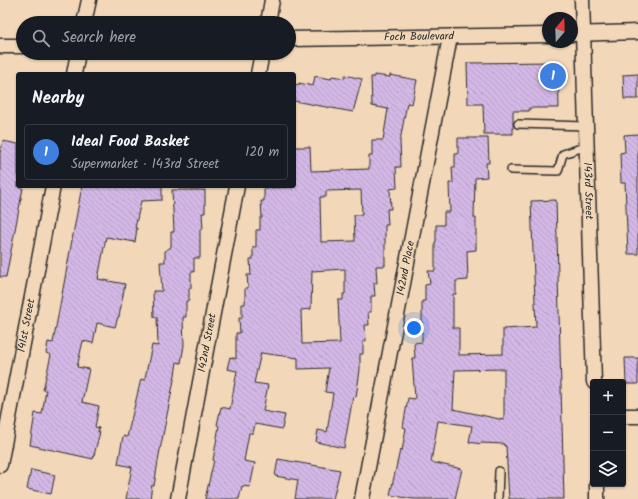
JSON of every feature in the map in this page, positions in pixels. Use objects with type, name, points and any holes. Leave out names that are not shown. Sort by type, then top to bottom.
[{"type":"street","points":[[86,16],[89,0]]},
{"type":"street","points":[[269,16],[272,0]]},
{"type":"street","name":"143rd Street","points":[[578,27],[582,0]]},
{"type":"street","points":[[578,34],[638,32]]},
{"type":"street","name":"Foch Boulevard","points":[[296,39],[542,34]]},
{"type":"street","name":"142nd Place","points":[[362,499],[450,37]]},
{"type":"street","name":"143rd Street","points":[[578,44],[586,126],[594,379]]},
{"type":"street","points":[[0,46],[16,46]]},
{"type":"street","points":[[74,72],[77,60]]},
{"type":"street","points":[[258,72],[261,60]]},
{"type":"street","name":"141st Street","points":[[0,465],[53,188]]},
{"type":"street","name":"142nd Street","points":[[178,499],[237,188]]},
{"type":"street","points":[[626,416],[638,416]]},
{"type":"street","points":[[597,487],[597,499]]},
{"type":"lane","points":[[518,124],[586,126]]},
{"type":"lane","points":[[510,170],[558,170],[563,154],[586,146]]},
{"type":"lane","points":[[498,499],[499,471]]},
{"type":"building","points":[[554,62],[554,66],[558,66],[559,108],[529,108],[529,111],[513,111],[513,134],[484,134],[483,104],[468,104],[467,63]]},
{"type":"building","points":[[638,74],[638,99],[624,99],[623,75]]},
{"type":"building","points":[[345,75],[362,79],[353,112],[296,101],[296,84],[299,85],[299,83],[313,86],[315,76],[331,79],[332,76],[345,78]]},
{"type":"building","points":[[374,75],[390,77],[390,75],[417,80],[412,104],[407,103],[400,141],[401,167],[396,167],[397,188],[390,189],[391,209],[387,209],[388,225],[385,225],[385,266],[376,266],[377,283],[374,283],[375,296],[371,296],[371,312],[368,312],[369,325],[365,325],[366,341],[363,341],[363,354],[360,354],[360,370],[356,397],[353,396],[344,448],[316,442],[318,430],[327,432],[333,393],[325,392],[329,368],[298,369],[298,358],[261,353],[254,383],[268,385],[263,411],[285,415],[282,429],[255,424],[253,433],[249,433],[244,461],[255,463],[250,487],[242,486],[239,499],[205,499],[214,460],[219,426],[217,425],[221,407],[230,409],[237,371],[227,369],[230,357],[236,359],[236,333],[240,333],[239,318],[242,318],[242,304],[245,304],[245,288],[248,288],[247,275],[251,275],[250,259],[253,259],[253,247],[256,247],[256,230],[260,230],[260,218],[262,218],[261,201],[264,201],[264,188],[296,188],[296,147],[310,147],[311,171],[369,169],[369,156],[372,156],[372,140],[383,140],[388,109],[372,106],[371,77],[374,77]],"holes":[[[361,190],[362,215],[354,215],[355,241],[321,242],[320,197],[326,197],[326,191]],[[345,269],[345,294],[343,294],[343,300],[338,300],[340,343],[302,344],[301,310],[311,309],[312,271]]]},
{"type":"building","points":[[638,134],[638,254],[628,254],[625,183],[621,183],[620,153],[625,152],[624,135]]},
{"type":"building","points":[[458,138],[488,138],[489,163],[486,163],[487,177],[475,178],[474,218],[476,218],[476,250],[467,251],[468,280],[456,281],[456,294],[453,294],[453,328],[459,328],[459,355],[503,354],[503,329],[536,327],[531,201],[556,200],[564,499],[509,499],[506,446],[504,446],[504,444],[481,444],[469,442],[472,426],[438,421],[431,462],[462,469],[455,499],[413,499],[390,495],[400,450],[402,451],[406,428],[403,427],[408,398],[415,399],[412,358],[415,358],[414,343],[422,342],[422,301],[425,301],[425,285],[430,284],[428,271],[435,271],[436,225],[444,225],[444,212],[450,212],[449,183],[453,183],[452,167],[455,167],[455,154],[458,154]],"holes":[[[504,369],[504,420],[453,409],[455,370]]]},
{"type":"building","points":[[3,141],[16,144],[16,188],[23,188],[6,277],[0,277],[0,153]]},
{"type":"building","points":[[82,188],[162,188],[162,200],[141,201],[135,228],[137,228],[135,242],[106,237],[98,279],[125,284],[119,317],[115,327],[97,323],[93,343],[83,341],[77,367],[89,369],[82,402],[99,406],[95,427],[99,428],[98,432],[100,432],[93,459],[30,445],[35,413],[42,414],[46,390],[43,390],[51,355],[46,353],[48,342],[53,343]]},
{"type":"building","points":[[172,190],[205,190],[205,213],[202,213],[203,229],[200,229],[200,258],[194,258],[194,272],[191,272],[189,301],[186,301],[186,317],[183,317],[184,345],[181,363],[177,362],[154,486],[152,485],[150,499],[126,499],[132,467],[118,464],[123,436],[127,437],[141,379],[145,380],[152,345],[158,346],[157,317],[154,317],[153,291],[162,291],[160,262],[165,262],[165,251],[171,247],[171,232],[174,232]]},
{"type":"building","points":[[625,358],[638,358],[638,384],[626,384]]},
{"type":"building","points":[[278,459],[340,470],[333,499],[295,499],[298,480],[275,476]]},
{"type":"building","points":[[31,470],[55,475],[51,494],[27,489]]},
{"type":"place","name":"Ideal Food Basket","points":[[553,76]]}]
